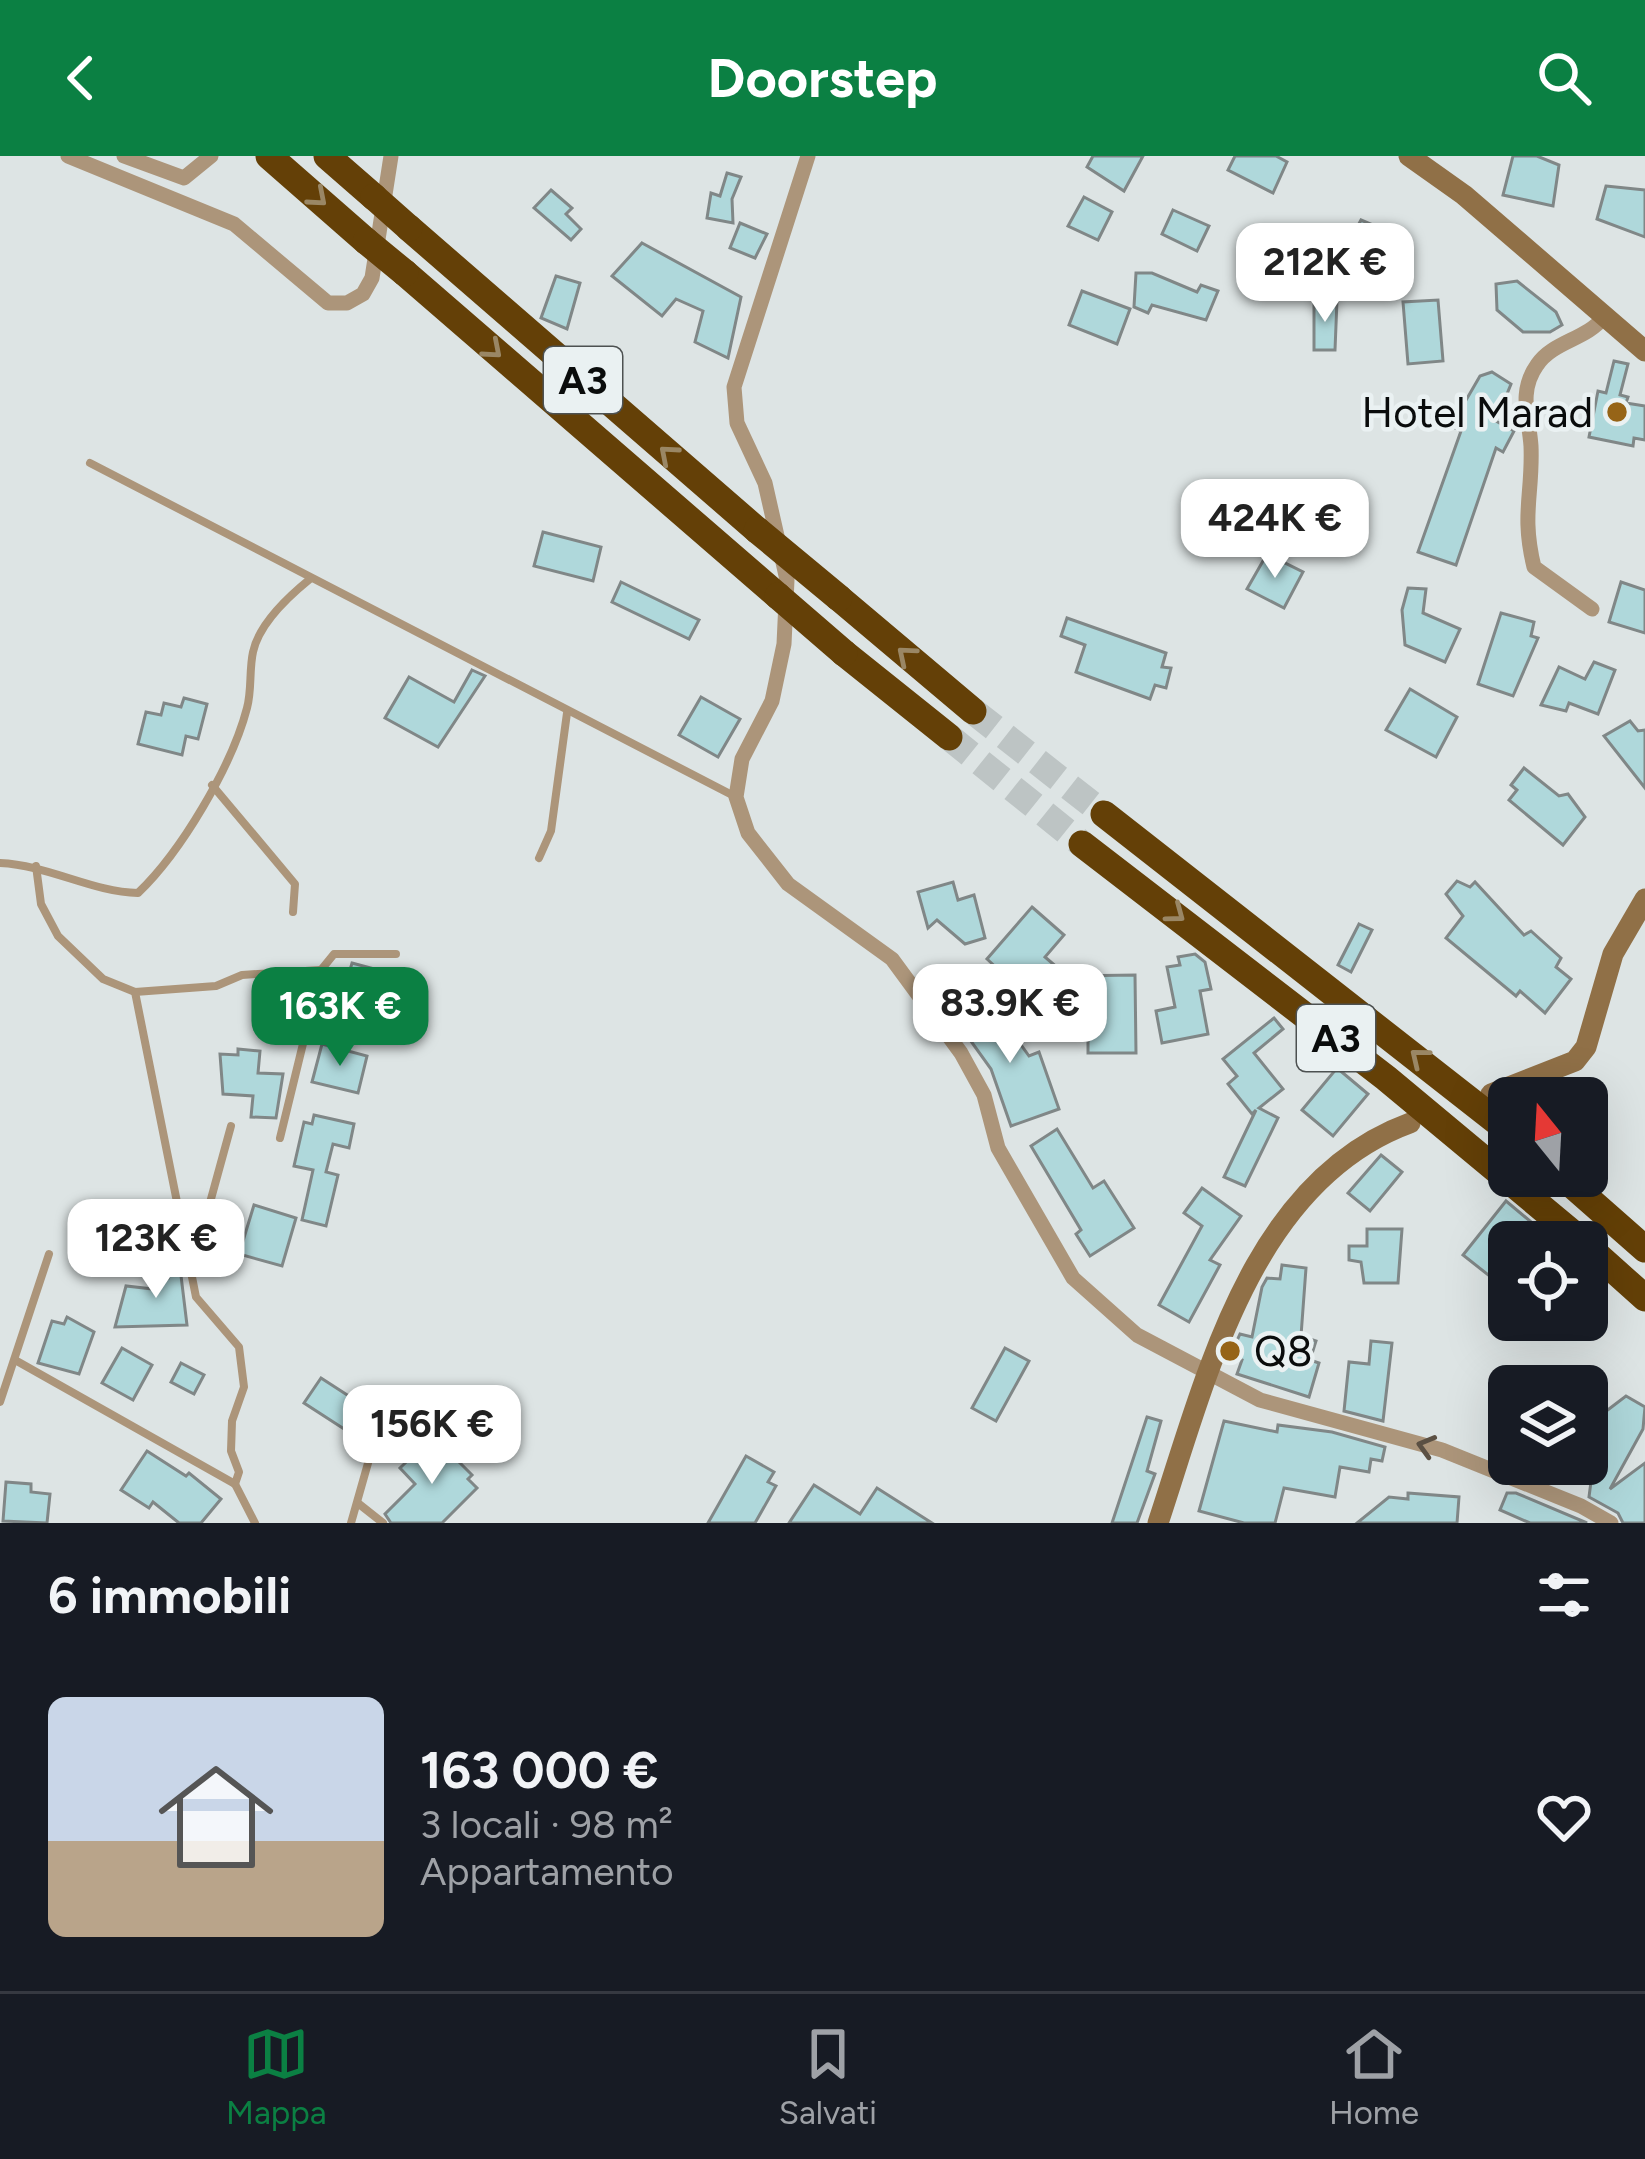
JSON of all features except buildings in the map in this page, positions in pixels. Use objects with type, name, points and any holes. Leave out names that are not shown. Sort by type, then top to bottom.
[{"type":"highway","name":"A3","points":[[269,156],[844,653],[950,737]]},
{"type":"highway","name":"A3","points":[[327,156],[973,711]]},
{"type":"highway","name":"A3","points":[[1104,814],[1488,1115]]},
{"type":"highway","name":"A3","points":[[1082,844],[1386,1078],[1557,1221]]},
{"type":"highway","points":[[1586,1197],[1645,1249]]},
{"type":"highway","name":"A3","points":[[1608,1265],[1645,1298]]},
{"type":"street","points":[[68,156],[234,224],[319,298],[338,304],[363,294],[372,278],[391,156]]},
{"type":"street","points":[[124,156],[184,178],[212,156]]},
{"type":"street","points":[[808,156],[734,387],[737,423],[766,483],[787,580],[784,644],[772,701],[742,759],[736,797],[748,833],[788,884],[892,959],[961,1053],[984,1095],[998,1148],[1072,1278],[1136,1335],[1260,1400],[1442,1450],[1581,1506],[1611,1523]]},
{"type":"street","points":[[1409,156],[1464,195],[1645,351]]},
{"type":"street","points":[[1592,609],[1534,567],[1524,505],[1531,447],[1525,394],[1534,368],[1548,352],[1596,327],[1604,317]]},
{"type":"street","points":[[1535,1077],[1576,1061],[1586,1047],[1613,954],[1645,899]]},
{"type":"street","points":[[1158,1523],[1208,1373],[1268,1243],[1362,1142],[1410,1124]]},
{"type":"lane","points":[[90,463],[736,797]]},
{"type":"lane","points":[[0,863],[36,866],[117,893],[138,893],[167,866],[248,709],[254,647],[285,599],[310,579]]},
{"type":"lane","points":[[539,858],[551,831],[567,712]]},
{"type":"lane","points":[[212,785],[295,884],[293,913]]},
{"type":"lane","points":[[36,866],[40,904],[58,936],[103,979],[135,992],[217,986],[242,975],[322,970]]},
{"type":"lane","points":[[280,1138],[322,970],[334,954],[396,954]]},
{"type":"lane","points":[[135,992],[196,1297],[238,1347],[244,1387],[232,1421],[231,1450],[239,1472],[235,1484]]},
{"type":"lane","points":[[188,1252],[200,1239],[231,1126]]},
{"type":"lane","points":[[0,1402],[49,1254]]},
{"type":"lane","points":[[15,1360],[235,1484],[255,1523]]},
{"type":"lane","points":[[351,1523],[374,1442]]},
{"type":"lane","points":[[359,1504],[383,1523]]},
{"type":"tunnel","points":[[973,711],[1104,814]]},
{"type":"tunnel","points":[[949,737],[1082,844]]},
{"type":"place","name":"Hotel Marad","points":[[1617,412]]},
{"type":"place","name":"Q8","points":[[1230,1351]]}]
